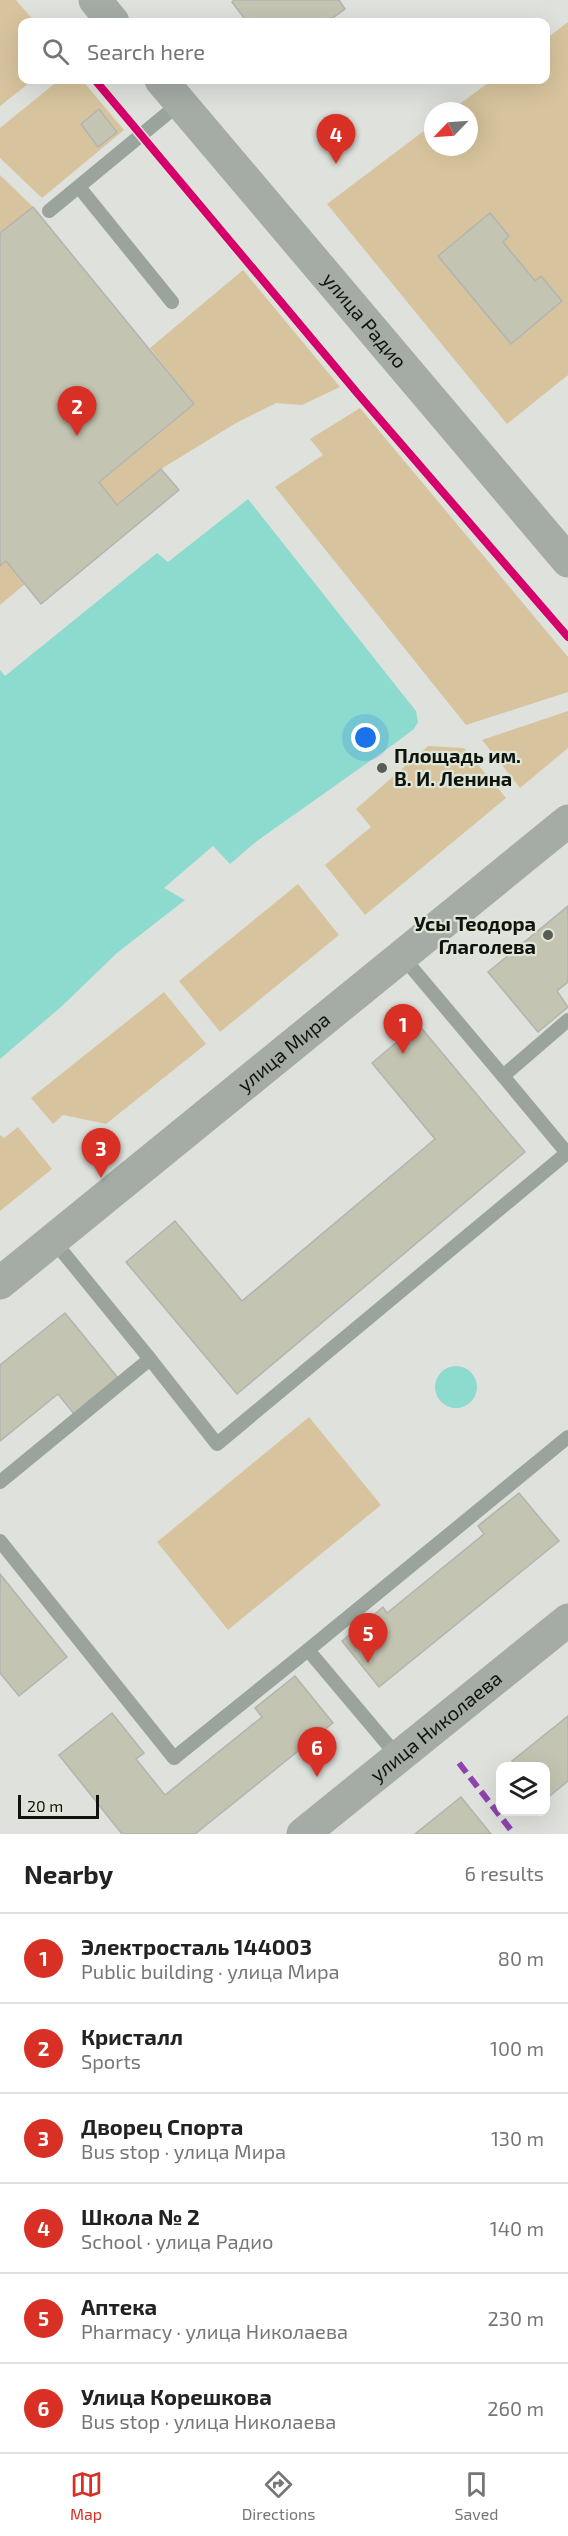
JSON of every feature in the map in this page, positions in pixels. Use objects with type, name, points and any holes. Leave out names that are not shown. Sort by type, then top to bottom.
[{"type":"main road","points":[[95,0],[110,18]]},
{"type":"main road","name":"улица Радио","points":[[171,91],[568,561]]},
{"type":"main road","name":"улица Мира","points":[[0,1282],[568,821]]},
{"type":"main road","name":"улица Николаева","points":[[303,1834],[568,1620]]},
{"type":"lane","points":[[49,211],[79,187],[171,91]]},
{"type":"lane","points":[[79,187],[172,302]]},
{"type":"lane","points":[[53,1240],[217,1444],[567,1153],[402,956]]},
{"type":"lane","points":[[503,1076],[568,1020]]},
{"type":"lane","points":[[0,1482],[150,1359]]},
{"type":"lane","points":[[0,1541],[174,1758],[568,1437]]},
{"type":"lane","points":[[308,1650],[399,1758]]},
{"type":"shaded area","points":[[0,0],[16,0],[32,18],[18,18],[18,84],[28,84],[0,106]]},
{"type":"shaded area","points":[[568,22],[568,375],[507,424],[327,204],[424,131],[424,156],[478,156],[478,102],[462,102],[487,84],[550,84],[550,36]]},
{"type":"shaded area","points":[[54,84],[85,84],[124,130],[42,198],[0,158],[0,128]]},
{"type":"shaded area","points":[[0,175],[33,207],[0,233]]},
{"type":"shaded area","points":[[243,270],[340,387],[302,405],[276,403],[236,423],[161,469],[117,505],[99,482],[194,404],[150,348]]},
{"type":"shaded area","points":[[360,408],[568,657],[568,692],[466,725],[275,487],[323,455],[310,439]]},
{"type":"shaded area","points":[[6,561],[25,584],[0,605],[0,566]]},
{"type":"shaded area","points":[[568,711],[568,748],[520,788],[482,740]]},
{"type":"shaded area","points":[[428,746],[464,748],[506,798],[365,915],[325,865],[371,827],[356,809]]},
{"type":"shaded area","points":[[298,884],[339,935],[220,1032],[179,981]]},
{"type":"shaded area","points":[[164,992],[206,1044],[106,1124],[63,1115],[53,1124],[31,1098]]},
{"type":"shaded area","points":[[18,1127],[52,1169],[0,1211],[0,1135],[4,1138]]},
{"type":"shaded area","points":[[309,1417],[381,1505],[228,1630],[157,1542]]},
{"type":"water","points":[[248,499],[416,711],[418,722],[414,729],[257,841],[230,864],[213,846],[164,888],[185,900],[117,953],[61,1007],[0,1059],[0,670],[5,676],[157,553],[168,562]]},
{"type":"water","points":[[456,1366],[471,1372],[477,1387],[471,1402],[456,1408],[441,1402],[435,1387],[441,1372]]},
{"type":"building","points":[[234,0],[339,0],[345,9],[333,18],[244,18],[232,2]]},
{"type":"building","points":[[99,109],[117,132],[98,147],[81,124]]},
{"type":"building","points":[[33,207],[194,404],[99,482],[117,505],[161,469],[179,490],[41,604],[6,561],[0,566],[0,233]]},
{"type":"building","points":[[490,213],[509,236],[503,242],[535,281],[541,276],[562,301],[511,344],[438,256]]},
{"type":"building","points":[[568,906],[568,982],[557,991],[568,1007],[538,1032],[488,972]]},
{"type":"building","points":[[418,1024],[525,1152],[237,1394],[126,1262],[175,1221],[242,1301],[435,1139],[372,1063]]},
{"type":"building","points":[[65,1313],[118,1378],[74,1414],[58,1394],[0,1441],[0,1365]]},
{"type":"building","points":[[519,1493],[559,1541],[379,1687],[342,1641],[383,1607],[387,1613],[484,1534],[478,1526]]},
{"type":"building","points":[[0,1574],[67,1657],[19,1696],[0,1673]]},
{"type":"building","points":[[295,1676],[333,1723],[195,1834],[122,1834],[59,1755],[112,1713],[144,1753],[136,1759],[165,1795],[262,1717],[255,1708]]},
{"type":"building","points":[[568,1716],[568,1781],[550,1796],[550,1762],[512,1761]]},
{"type":"building","points":[[461,1797],[491,1834],[415,1834]]},
{"type":"marked path","points":[[459,1763],[514,1834]]},
{"type":"cycle path","points":[[98,84],[358,394],[568,637]]},
{"type":"place","name":"Школа № 2","points":[[336,164]]},
{"type":"place","name":"Кристалл","points":[[77,436]]},
{"type":"place","name":"Площадь им. В. И. Ленина","points":[[382,768]]},
{"type":"place","name":"Усы Теодора Глаголева","points":[[548,935]]},
{"type":"place","name":"Электросталь 144003","points":[[403,1054]]},
{"type":"place","name":"Дворец Спорта","points":[[101,1178]]},
{"type":"place","name":"Аптека","points":[[368,1663]]},
{"type":"place","name":"Улица Корешкова","points":[[317,1777]]}]
